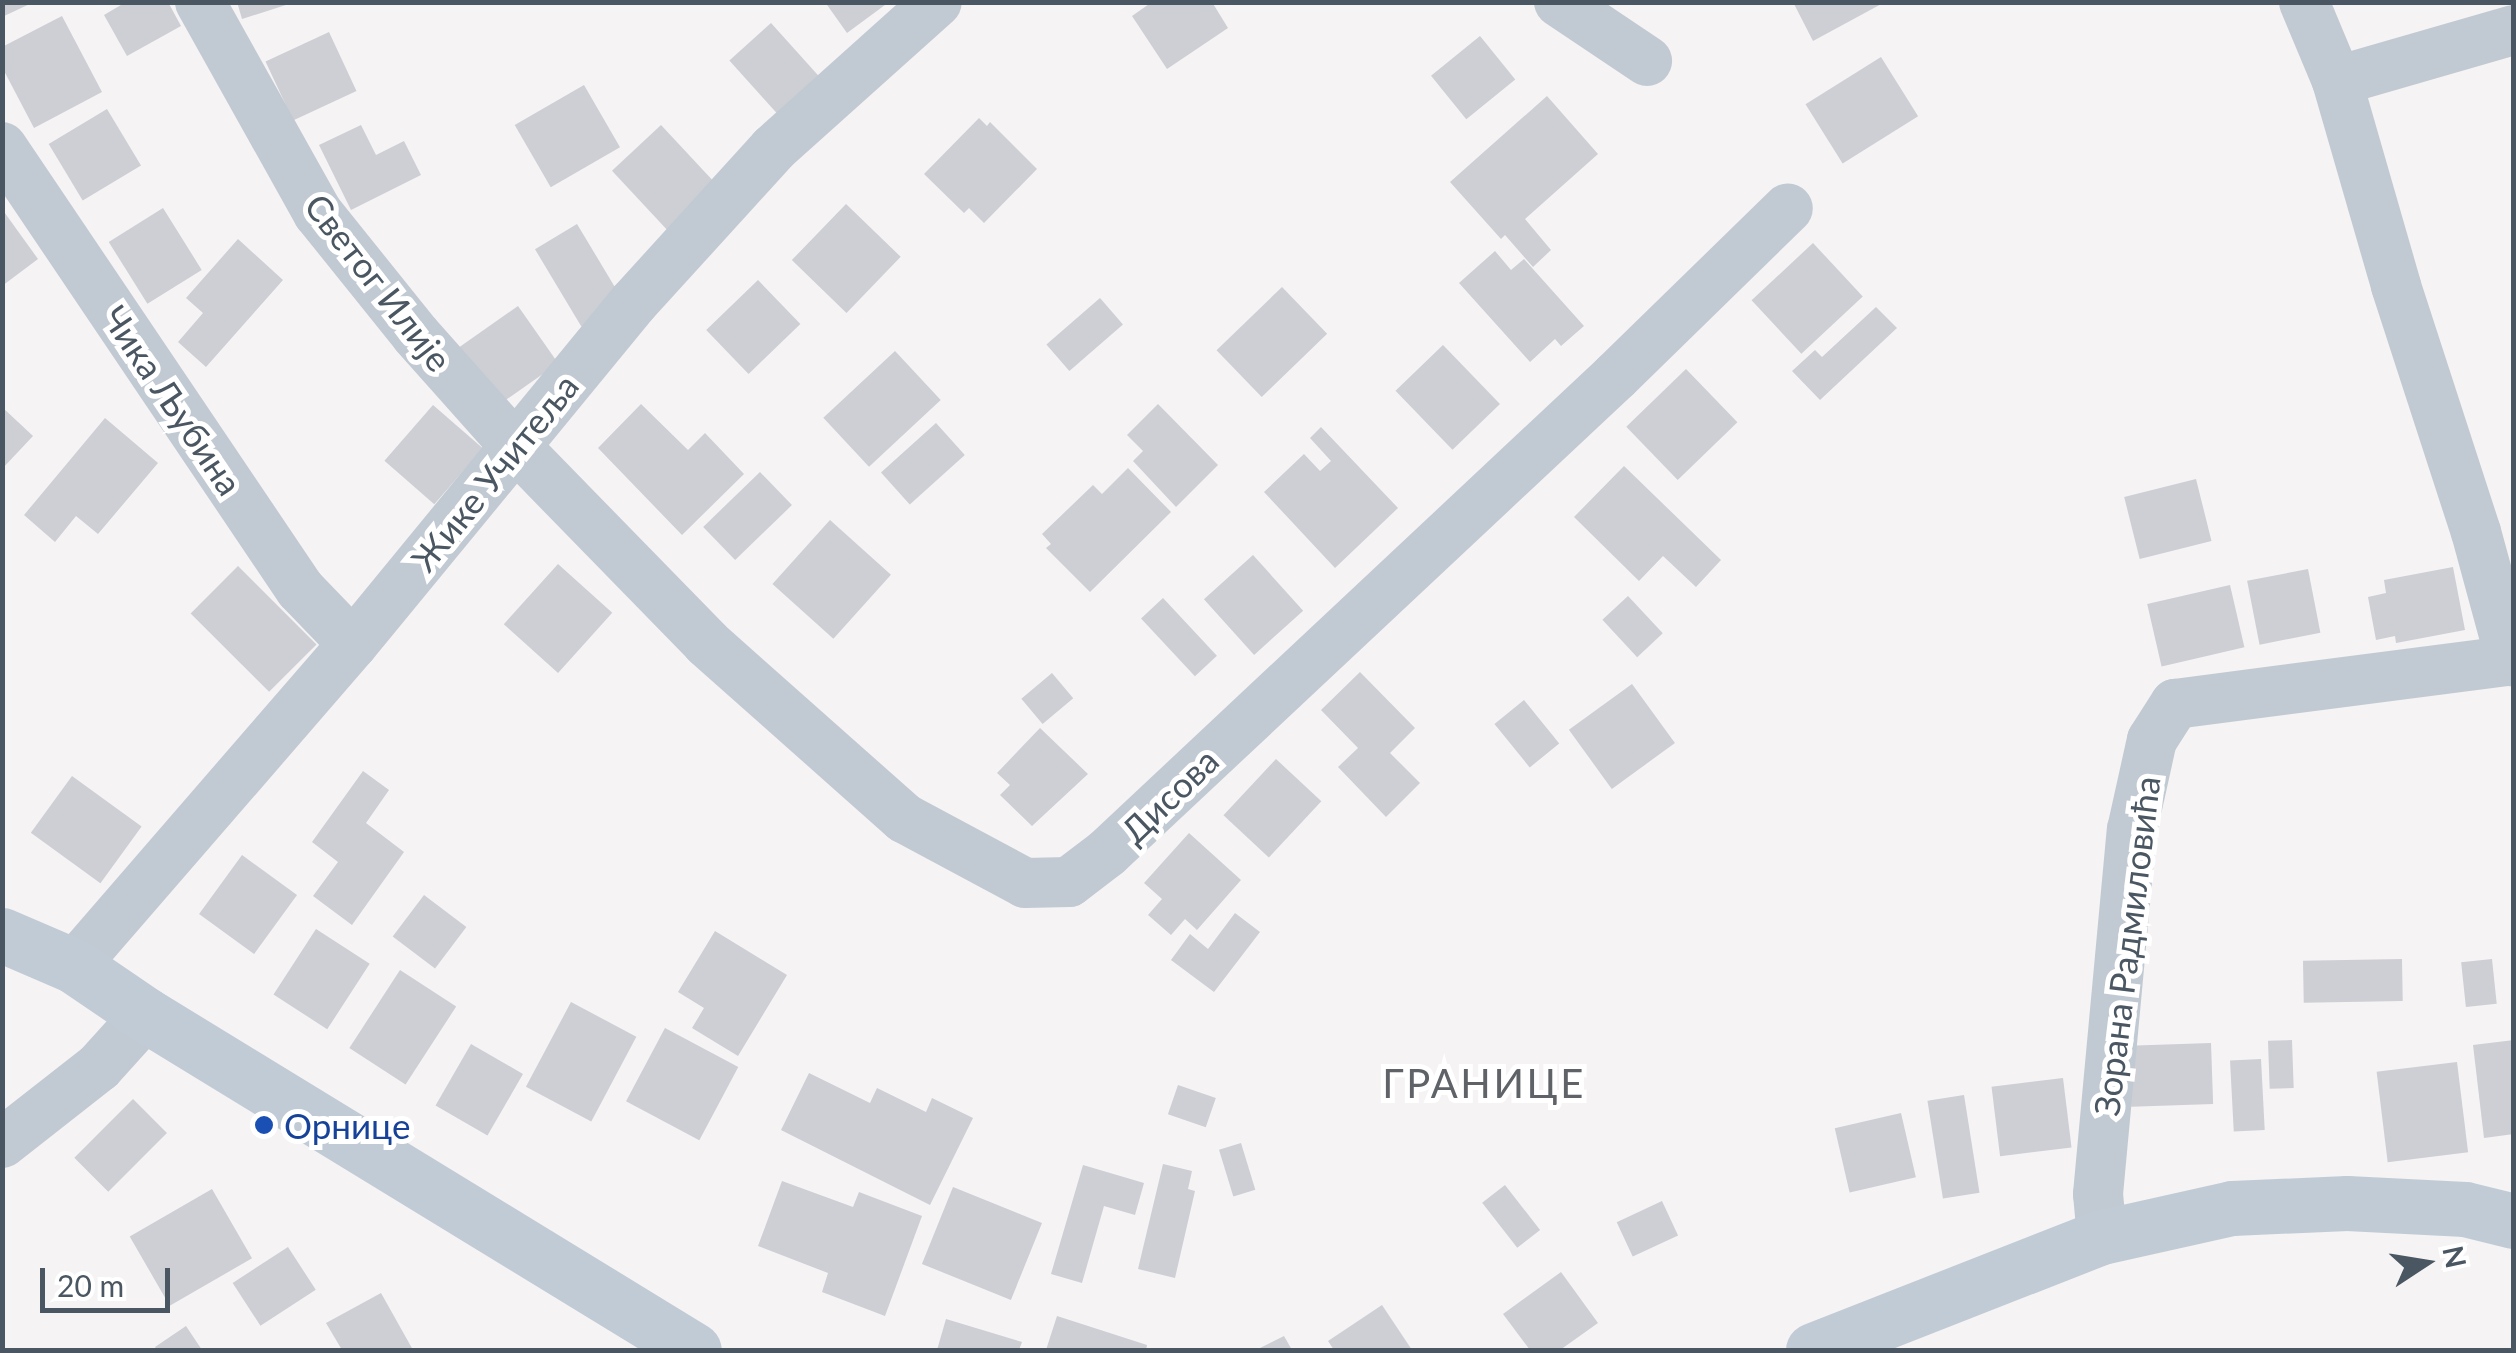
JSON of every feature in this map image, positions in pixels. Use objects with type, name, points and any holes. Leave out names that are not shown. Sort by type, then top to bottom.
[{"type":"street","name":"Светог Илије","points":[[200,2],[318,213],[416,335],[515,446]]},
{"type":"street","name":"Жике Учитеља","points":[[74,966],[353,644],[634,302],[774,148],[938,2]]},
{"type":"street","points":[[1559,2],[1647,60]]},
{"type":"street","points":[[2304,2],[2337,81],[2512,661]]},
{"type":"street","points":[[2337,81],[2514,30]]},
{"type":"street","name":"Чика Љубина","points":[[2,147],[300,589],[353,644]]},
{"type":"street","name":"Дисова","points":[[515,446],[708,642],[904,818],[1024,882],[1070,882],[1108,853],[1616,376],[1788,208]]},
{"type":"street","name":"Зорана Радмиловића","points":[[2102,1238],[2098,1194],[2132,830],[2152,740],[2175,704],[2512,661]]},
{"type":"street","points":[[2,935],[74,966],[146,1015],[694,1350]]},
{"type":"street","points":[[2,1143],[99,1066],[146,1015]]},
{"type":"street","points":[[1813,1350],[2102,1238],[2232,1208],[2308,1205],[2465,1210],[2514,1221]]},
{"type":"building","points":[[2,2],[34,2],[2,17]]},
{"type":"building","points":[[126,2],[168,2],[181,26],[127,56],[104,15]]},
{"type":"building","points":[[237,2],[292,2],[292,3],[242,19]]},
{"type":"building","points":[[825,2],[889,2],[847,33]]},
{"type":"building","points":[[1152,2],[1212,2],[1228,28],[1167,69],[1132,16]]},
{"type":"building","points":[[1793,2],[1885,2],[1813,41]]},
{"type":"building","points":[[62,16],[102,92],[34,128],[2,67],[2,47]]},
{"type":"building","points":[[771,23],[821,79],[780,116],[729,60]]},
{"type":"building","points":[[329,32],[356,91],[293,120],[266,62]]},
{"type":"building","points":[[1480,36],[1515,80],[1466,119],[1431,76]]},
{"type":"building","points":[[1881,57],[1918,116],[1843,164],[1806,104]]},
{"type":"building","points":[[584,85],[620,147],[551,187],[515,125]]},
{"type":"building","points":[[1547,96],[1598,154],[1525,219],[1551,250],[1533,267],[1505,235],[1501,239],[1450,182]]},
{"type":"building","points":[[107,109],[141,166],[83,201],[49,144]]},
{"type":"building","points":[[979,118],[987,126],[990,122],[1037,169],[984,223],[969,208],[964,213],[924,174]]},
{"type":"building","points":[[361,125],[376,155],[404,141],[421,175],[351,210],[319,145]]},
{"type":"building","points":[[661,125],[716,184],[667,230],[612,171]]},
{"type":"building","points":[[846,204],[901,257],[846,313],[792,260]]},
{"type":"building","points":[[163,208],[202,270],[147,304],[109,242]]},
{"type":"building","points":[[2,209],[38,259],[2,286]]},
{"type":"building","points":[[577,224],[623,301],[581,326],[535,249]]},
{"type":"building","points":[[238,239],[283,280],[206,367],[178,342],[203,313],[186,298]]},
{"type":"building","points":[[1813,243],[1863,296],[1801,354],[1752,300]]},
{"type":"building","points":[[1495,251],[1511,270],[1524,259],[1584,326],[1561,346],[1555,339],[1530,362],[1459,283]]},
{"type":"building","points":[[758,280],[800,324],[749,374],[706,330]]},
{"type":"building","points":[[1282,287],[1327,334],[1262,397],[1217,350]]},
{"type":"building","points":[[1100,298],[1123,324],[1069,371],[1046,345]]},
{"type":"building","points":[[518,306],[558,363],[498,406],[457,348]]},
{"type":"building","points":[[1876,307],[1897,328],[1820,400],[1792,371],[1815,350],[1822,357]]},
{"type":"building","points":[[1443,345],[1500,404],[1452,450],[1396,391]]},
{"type":"building","points":[[895,351],[941,400],[869,467],[823,418]]},
{"type":"building","points":[[1686,369],[1737,422],[1678,480],[1626,427]]},
{"type":"building","points":[[641,404],[688,450],[705,433],[744,474],[682,535],[598,448]]},
{"type":"building","points":[[1158,404],[1218,465],[1176,507],[1133,461],[1143,451],[1127,435]]},
{"type":"building","points":[[433,405],[483,448],[434,504],[384,461]]},
{"type":"building","points":[[2,407],[33,436],[2,469]]},
{"type":"building","points":[[105,418],[158,463],[98,534],[76,516],[55,542],[24,515]]},
{"type":"building","points":[[936,423],[965,455],[910,504],[881,473]]},
{"type":"building","points":[[1321,427],[1398,508],[1335,568],[1264,492],[1304,454],[1320,471],[1331,461],[1310,438]]},
{"type":"building","points":[[1624,466],[1721,560],[1696,587],[1663,556],[1639,581],[1574,517]]},
{"type":"building","points":[[1128,468],[1171,512],[1090,592],[1046,548],[1051,544],[1042,534],[1093,485],[1102,494]]},
{"type":"building","points":[[760,472],[792,505],[735,560],[703,527]]},
{"type":"building","points":[[2196,479],[2211,541],[2140,559],[2124,497]]},
{"type":"building","points":[[830,520],[891,575],[833,639],[772,584]]},
{"type":"building","points":[[1253,555],[1303,611],[1254,655],[1204,599]]},
{"type":"building","points":[[558,564],[612,613],[558,673],[504,624]]},
{"type":"building","points":[[238,566],[316,644],[269,692],[191,613]]},
{"type":"building","points":[[2453,567],[2465,630],[2396,643],[2395,636],[2376,640],[2368,597],[2386,593],[2384,580]]},
{"type":"building","points":[[2308,569],[2320,633],[2260,645],[2247,581]]},
{"type":"building","points":[[2230,585],[2244,647],[2162,666],[2147,604]]},
{"type":"building","points":[[1628,596],[1663,633],[1637,657],[1602,620]]},
{"type":"building","points":[[1163,598],[1217,656],[1195,676],[1141,618]]},
{"type":"building","points":[[1360,672],[1415,728],[1390,753],[1420,783],[1386,817],[1338,767],[1358,748],[1321,710]]},
{"type":"building","points":[[1052,673],[1073,698],[1043,724],[1021,699]]},
{"type":"building","points":[[1632,684],[1675,743],[1612,789],[1569,730]]},
{"type":"building","points":[[1524,700],[1559,744],[1530,767],[1494,724]]},
{"type":"building","points":[[1040,728],[1088,774],[1032,826],[1000,795],[1010,785],[997,773]]},
{"type":"building","points":[[1276,759],[1321,801],[1269,858],[1223,815]]},
{"type":"building","points":[[363,771],[389,790],[366,823],[404,852],[352,925],[313,896],[338,862],[312,842]]},
{"type":"building","points":[[72,776],[142,827],[100,883],[31,833]]},
{"type":"building","points":[[1189,833],[1241,880],[1197,930],[1185,919],[1171,935],[1148,915],[1162,899],[1144,883]]},
{"type":"building","points":[[242,855],[297,895],[254,954],[199,914]]},
{"type":"building","points":[[424,895],[466,927],[435,968],[393,937]]},
{"type":"building","points":[[1235,913],[1260,932],[1214,992],[1171,960],[1190,934],[1208,949]]},
{"type":"building","points":[[316,929],[370,964],[327,1029],[274,994]]},
{"type":"building","points":[[715,931],[787,975],[738,1056],[692,1028],[704,1008],[678,992]]},
{"type":"building","points":[[2402,959],[2403,1001],[2304,1003],[2303,961]]},
{"type":"building","points":[[2492,959],[2497,1004],[2466,1007],[2461,962]]},
{"type":"building","points":[[400,970],[456,1006],[406,1084],[349,1048]]},
{"type":"building","points":[[571,1002],[636,1037],[591,1122],[526,1087]]},
{"type":"building","points":[[665,1028],[738,1067],[699,1140],[626,1101]]},
{"type":"building","points":[[2292,1040],[2294,1088],[2270,1089],[2268,1041]]},
{"type":"building","points":[[2514,1040],[2514,1134],[2484,1138],[2473,1045]]},
{"type":"building","points":[[2211,1043],[2213,1104],[2131,1107],[2129,1046]]},
{"type":"building","points":[[471,1044],[523,1074],[487,1135],[436,1105]]},
{"type":"building","points":[[2261,1059],[2265,1130],[2234,1132],[2230,1061]]},
{"type":"building","points":[[2457,1062],[2468,1152],[2388,1162],[2377,1072]]},
{"type":"building","points":[[809,1073],[870,1103],[877,1088],[926,1112],[932,1098],[973,1118],[930,1205],[781,1130]]},
{"type":"building","points":[[2063,1078],[2072,1147],[2000,1156],[1992,1087]]},
{"type":"building","points":[[1178,1085],[1216,1098],[1206,1127],[1168,1114]]},
{"type":"building","points":[[1964,1095],[1979,1193],[1943,1199],[1927,1101]]},
{"type":"building","points":[[133,1099],[167,1133],[108,1192],[74,1158]]},
{"type":"building","points":[[1901,1113],[1916,1177],[1850,1193],[1835,1128]]},
{"type":"building","points":[[1241,1143],[1255,1190],[1233,1197],[1219,1150]]},
{"type":"building","points":[[1163,1164],[1192,1171],[1188,1189],[1195,1191],[1175,1278],[1138,1269]]},
{"type":"building","points":[[1083,1165],[1144,1183],[1135,1215],[1104,1206],[1082,1283],[1051,1274]]},
{"type":"building","points":[[782,1181],[853,1207],[859,1192],[922,1216],[885,1316],[822,1292],[828,1273],[758,1246]]},
{"type":"building","points":[[1505,1185],[1540,1230],[1517,1248],[1482,1203]]},
{"type":"building","points":[[953,1187],[1042,1223],[1011,1300],[922,1264]]},
{"type":"building","points":[[212,1189],[252,1258],[170,1306],[130,1236]]},
{"type":"building","points":[[1662,1201],[1678,1235],[1633,1257],[1617,1222]]},
{"type":"building","points":[[288,1247],[316,1290],[260,1326],[233,1283]]},
{"type":"building","points":[[1561,1272],[1598,1323],[1560,1350],[1530,1350],[1503,1314]]},
{"type":"building","points":[[381,1293],[413,1350],[342,1350],[326,1323]]},
{"type":"building","points":[[1382,1305],[1412,1350],[1334,1350],[1328,1341]]},
{"type":"building","points":[[1057,1316],[1147,1345],[1146,1350],[1046,1350]]},
{"type":"building","points":[[946,1319],[1022,1342],[1019,1350],[937,1350]]},
{"type":"building","points":[[186,1326],[202,1350],[157,1350],[155,1347]]},
{"type":"building","points":[[1284,1336],[1292,1350],[1256,1350]]},
{"type":"place","name":"Орнице","points":[[264,1125]]},
{"type":"district","name":"ГРАНИЦЕ","points":[[1484,1083]]}]
